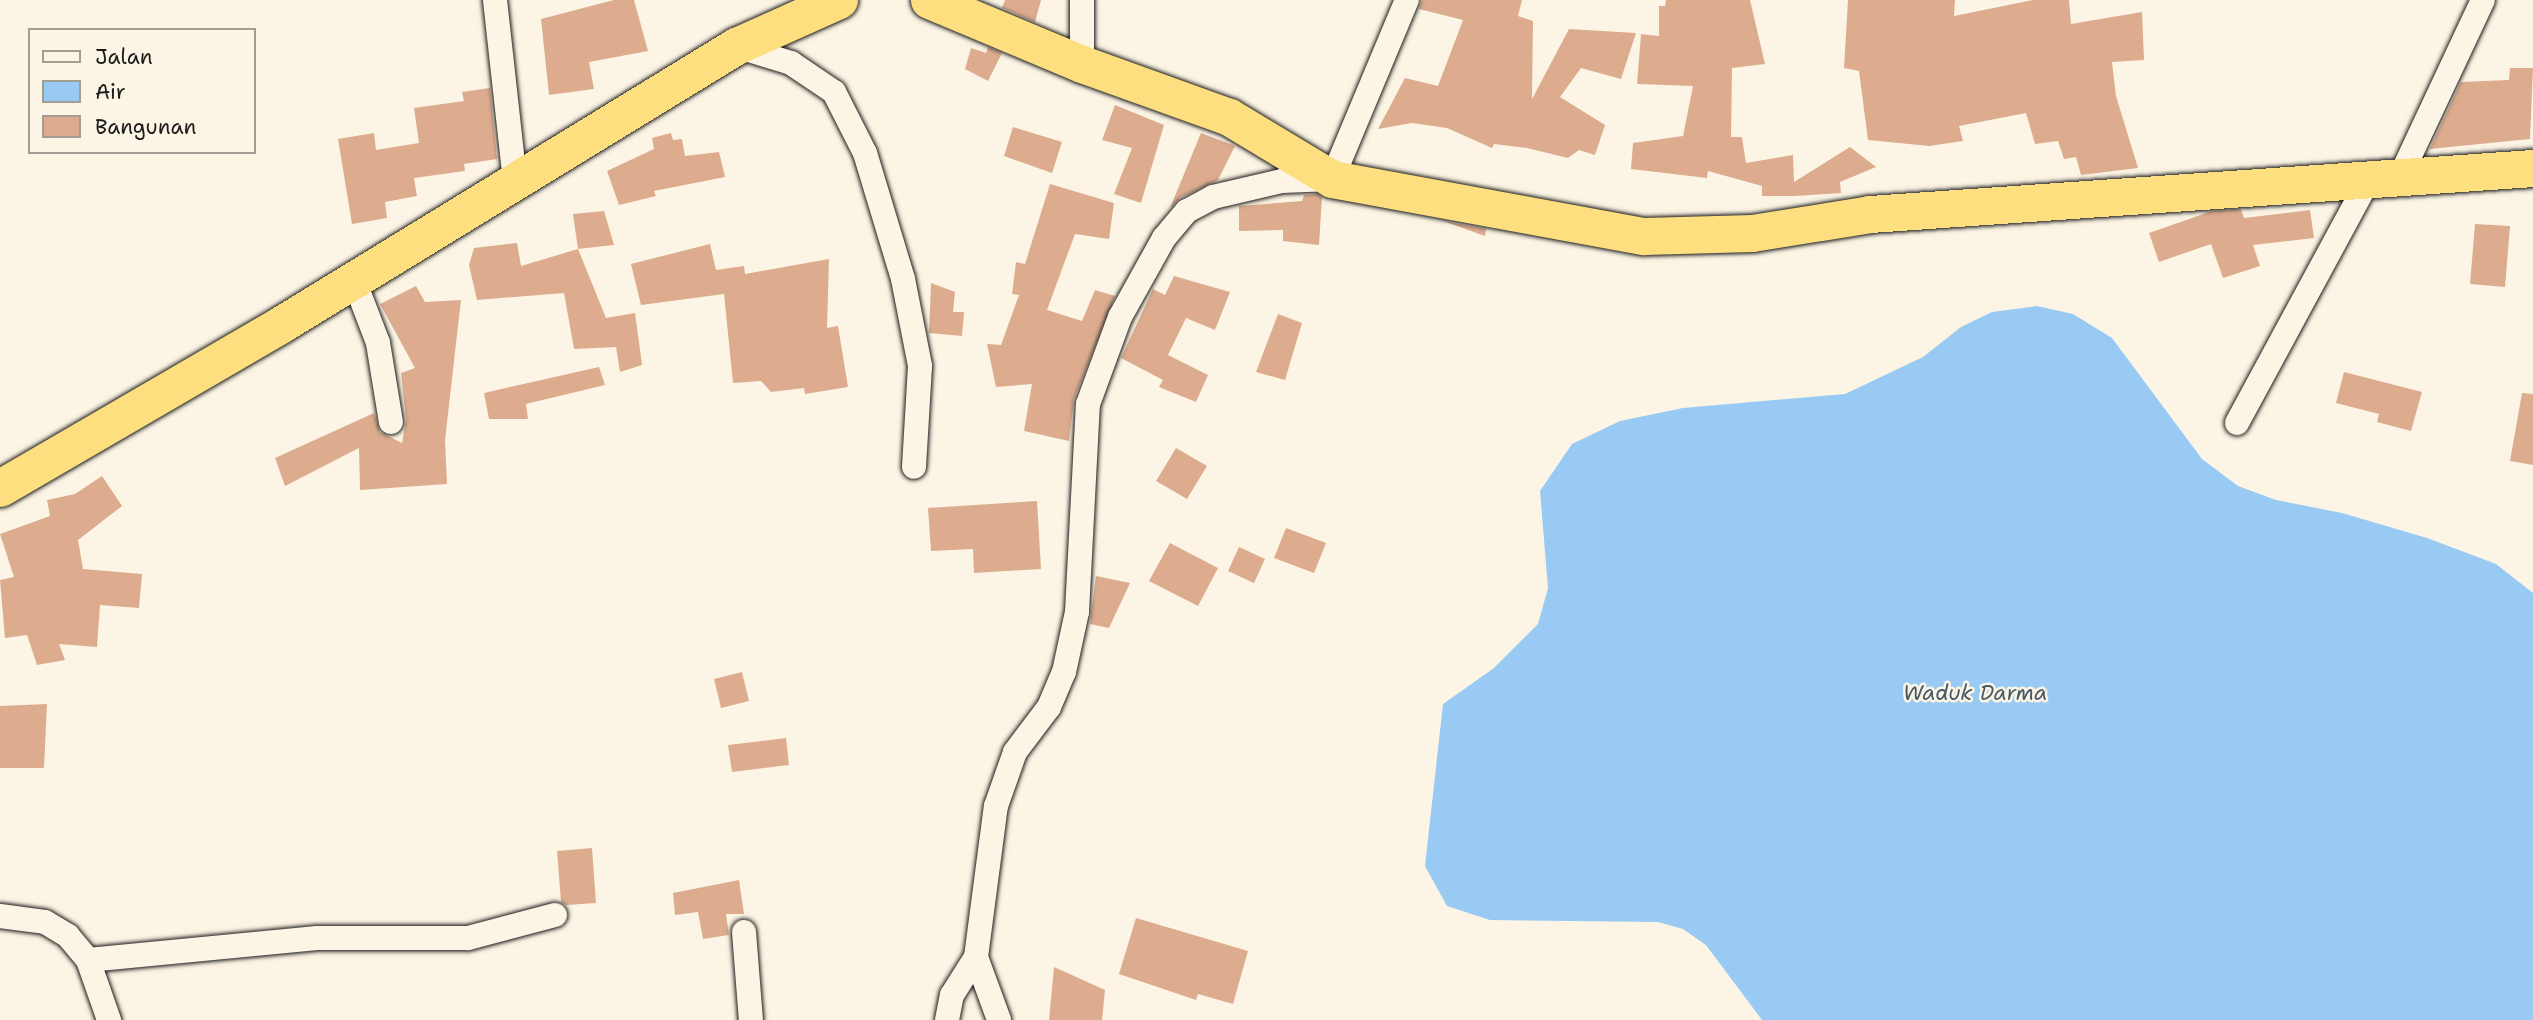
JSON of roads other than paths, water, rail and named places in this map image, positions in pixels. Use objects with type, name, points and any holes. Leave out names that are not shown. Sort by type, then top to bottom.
[{"type":"highway","points":[[0,488],[354,280],[736,46],[839,0]]},
{"type":"highway","points":[[929,0],[1082,64],[1229,117],[1332,178],[1644,236],[1752,233],[1870,214],[2533,168]]},
{"type":"street","points":[[495,0],[515,182]]},
{"type":"street","points":[[1082,0],[1082,64]]},
{"type":"street","points":[[947,1020],[952,995],[976,957],[996,806],[1015,752],[1049,707],[1070,648],[1082,557],[1080,505],[1088,404],[1120,317],[1164,237],[1187,211],[1213,197],[1282,181],[1332,178],[1407,0]]},
{"type":"street","points":[[2237,423],[2384,178],[2413,141],[2483,0]]},
{"type":"street","points":[[736,46],[791,63],[834,92],[865,153],[903,279],[920,366],[914,467]]},
{"type":"street","points":[[354,280],[378,343],[391,422]]},
{"type":"street","points":[[88,960],[317,938],[468,937],[555,915]]},
{"type":"street","points":[[0,916],[45,922],[68,936],[88,960],[109,1020]]},
{"type":"street","points":[[744,932],[751,1020]]},
{"type":"street","points":[[976,957],[999,1020]]},
{"type":"water","name":"Waduk Darma","points":[[2037,306],[2073,314],[2112,338],[2202,459],[2238,486],[2276,500],[2342,513],[2427,538],[2496,564],[2533,593],[2533,1020],[1762,1020],[1706,945],[1683,929],[1658,922],[1490,920],[1447,906],[1425,866],[1443,704],[1494,668],[1538,624],[1548,588],[1540,491],[1572,444],[1620,421],[1683,408],[1845,394],[1923,357],[1961,327],[1992,312]]}]
